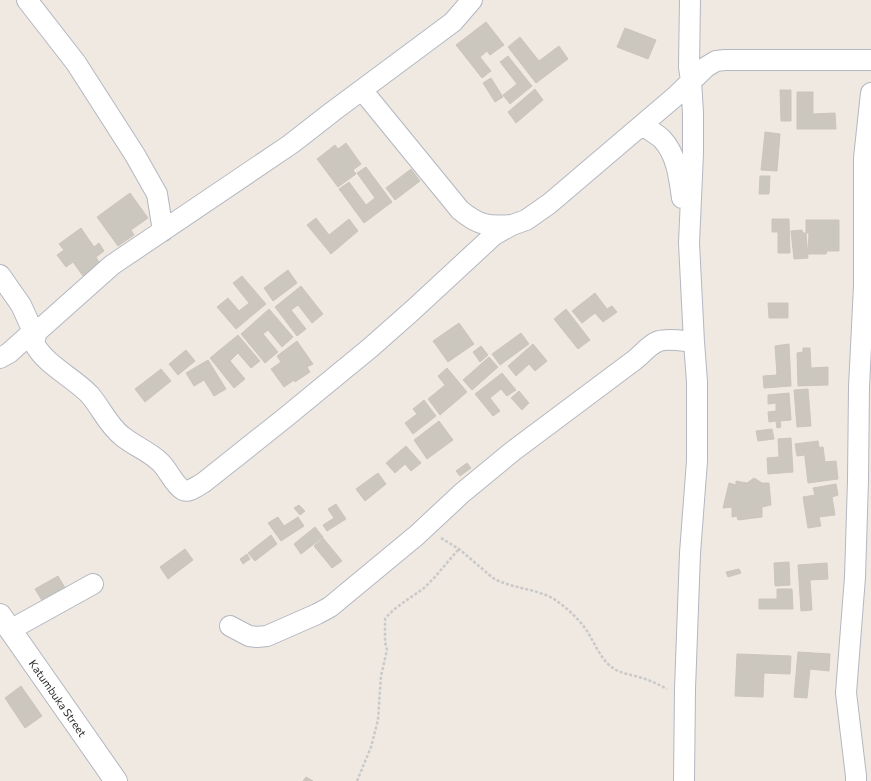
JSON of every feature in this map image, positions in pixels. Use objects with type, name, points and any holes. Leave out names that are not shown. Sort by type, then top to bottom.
[{"type":"main road","name":"Katumbuka Street","points":[[5,623],[116,781]]},
{"type":"street","points":[[27,0],[76,63],[135,155],[157,194],[163,231]]},
{"type":"street","points":[[0,275],[21,305],[31,327],[38,327],[39,330],[112,265],[291,144],[453,22],[472,0]]},
{"type":"street","points":[[684,781],[685,688],[690,553],[698,461],[698,382],[694,342],[689,243],[693,153],[693,113],[689,67],[690,0]]},
{"type":"street","points":[[38,327],[34,343],[41,355],[73,380],[89,395],[122,436],[157,459],[169,471],[181,487],[184,490],[188,490],[202,483],[310,398],[413,310],[494,235],[512,225],[526,220],[549,204],[643,124],[706,67],[716,61],[725,60],[871,60]]},
{"type":"street","points":[[362,90],[460,210],[476,222],[493,226],[512,225]]},
{"type":"street","points":[[856,781],[846,693],[855,577],[859,387],[864,286],[864,158],[871,93]]},
{"type":"street","points":[[643,124],[648,130],[658,134],[664,140],[671,151],[678,169],[689,243]]},
{"type":"street","points":[[0,358],[9,353],[38,327]]},
{"type":"street","points":[[230,626],[249,636],[267,636],[317,614],[342,597],[426,526],[462,493],[513,452],[636,359],[650,346],[658,341],[669,340],[694,342]]},
{"type":"street","points":[[5,623],[93,584]]},
{"type":"path","points":[[426,526],[458,549],[499,582],[531,590],[548,597],[567,609],[586,630],[600,654],[613,668],[619,672],[644,678],[670,691],[685,688]]},
{"type":"path","points":[[357,781],[371,747],[378,720],[381,676],[387,650],[384,625],[385,619],[394,609],[424,588],[458,549]]},
{"type":"building","points":[[486,22],[504,45],[490,55],[487,51],[480,57],[491,71],[482,78],[456,45]]},
{"type":"building","points":[[625,28],[656,40],[648,59],[617,47]]},
{"type":"building","points":[[520,37],[539,61],[559,46],[568,59],[536,83],[508,47]]},
{"type":"building","points":[[508,56],[532,86],[510,104],[503,95],[517,84],[500,62]]},
{"type":"building","points":[[491,78],[503,97],[495,102],[483,83]]},
{"type":"building","points":[[535,89],[543,100],[516,123],[508,112]]},
{"type":"building","points":[[780,90],[791,90],[791,121],[781,121]]},
{"type":"building","points":[[797,92],[813,92],[813,114],[835,113],[836,129],[797,129]]},
{"type":"building","points":[[765,132],[780,134],[777,171],[761,170]]},
{"type":"building","points":[[346,143],[361,164],[353,170],[356,174],[338,187],[317,159],[335,145],[338,149]]},
{"type":"building","points":[[366,167],[392,202],[364,223],[339,189],[349,182],[366,205],[375,198],[357,173]]},
{"type":"building","points":[[411,169],[420,181],[395,200],[386,188]]},
{"type":"building","points":[[760,176],[770,176],[769,194],[759,194]]},
{"type":"building","points":[[130,193],[148,218],[131,230],[134,235],[118,246],[97,217]]},
{"type":"building","points":[[316,218],[329,235],[349,219],[358,231],[331,254],[307,225]]},
{"type":"building","points":[[772,219],[789,219],[790,253],[778,253],[778,232],[772,232]]},
{"type":"building","points":[[806,220],[839,220],[839,251],[827,251],[826,254],[808,254],[809,233],[806,233]]},
{"type":"building","points":[[81,228],[94,247],[99,243],[104,251],[96,257],[100,264],[83,276],[73,262],[66,267],[57,255],[64,250],[59,244]]},
{"type":"building","points":[[802,230],[803,233],[806,233],[808,258],[794,259],[791,231]]},
{"type":"building","points":[[288,270],[297,283],[273,301],[264,288]]},
{"type":"building","points":[[242,276],[266,304],[236,329],[217,307],[228,298],[239,311],[249,303],[233,283]]},
{"type":"building","points":[[301,286],[323,314],[312,323],[298,305],[291,310],[306,329],[297,336],[275,307]]},
{"type":"building","points":[[595,293],[607,309],[612,306],[617,312],[603,322],[595,313],[582,323],[572,311]]},
{"type":"building","points":[[768,303],[788,303],[788,318],[769,318]]},
{"type":"building","points":[[269,309],[293,337],[282,347],[268,330],[263,334],[278,352],[265,363],[241,334]]},
{"type":"building","points":[[566,309],[590,340],[578,349],[554,319]]},
{"type":"building","points":[[459,323],[474,344],[448,362],[433,341]]},
{"type":"building","points":[[521,333],[529,344],[500,365],[492,354]]},
{"type":"building","points":[[238,335],[260,361],[251,368],[238,353],[230,361],[245,379],[234,388],[210,358]]},
{"type":"building","points":[[297,341],[313,364],[307,367],[310,372],[284,387],[271,369],[281,362],[277,356]]},
{"type":"building","points":[[533,344],[547,361],[535,371],[529,364],[516,376],[508,366]]},
{"type":"building","points":[[789,344],[791,386],[764,388],[763,376],[777,375],[775,346]]},
{"type":"building","points":[[481,346],[488,355],[480,362],[473,352]]},
{"type":"building","points":[[803,348],[810,348],[811,368],[828,367],[828,385],[798,386],[797,353],[803,352]]},
{"type":"building","points":[[186,350],[195,361],[178,375],[169,364]]},
{"type":"building","points":[[489,357],[498,367],[472,390],[463,380]]},
{"type":"building","points":[[208,360],[226,389],[214,396],[204,380],[194,386],[186,373]]},
{"type":"building","points":[[447,368],[467,392],[440,415],[428,399],[445,385],[438,376]]},
{"type":"building","points":[[161,369],[171,381],[145,402],[135,389]]},
{"type":"building","points":[[502,373],[516,390],[507,396],[501,389],[490,398],[500,411],[493,416],[475,394]]},
{"type":"building","points":[[808,389],[811,426],[797,427],[794,390]]},
{"type":"building","points":[[519,391],[529,403],[522,410],[511,398]]},
{"type":"building","points":[[789,393],[791,420],[780,421],[781,427],[777,428],[776,421],[769,422],[768,412],[776,411],[776,403],[768,404],[768,395]]},
{"type":"building","points":[[424,400],[436,416],[413,434],[405,423],[417,414],[413,409]]},
{"type":"building","points":[[439,421],[453,440],[427,459],[414,440]]},
{"type":"building","points":[[772,429],[774,439],[758,441],[756,431]]},
{"type":"building","points":[[791,438],[793,472],[768,474],[767,458],[779,457],[778,439]]},
{"type":"building","points":[[818,441],[820,453],[797,456],[795,444]]},
{"type":"building","points":[[406,446],[421,463],[411,471],[405,464],[395,473],[386,463]]},
{"type":"building","points":[[823,447],[825,462],[836,461],[838,479],[808,483],[804,449]]},
{"type":"building","points":[[467,463],[471,468],[460,476],[456,471]]},
{"type":"building","points":[[378,473],[386,484],[365,501],[356,489]]},
{"type":"building","points":[[754,478],[762,483],[769,483],[771,505],[762,507],[762,517],[738,520],[737,516],[732,517],[732,507],[723,508],[729,483],[736,485],[736,481],[747,483]]},
{"type":"building","points":[[836,484],[838,495],[832,497],[835,515],[819,517],[821,526],[808,528],[803,497],[815,495],[813,488]]},
{"type":"building","points":[[336,504],[346,519],[327,531],[323,525],[334,518],[328,509]]},
{"type":"building","points":[[299,505],[305,511],[300,515],[294,508]]},
{"type":"building","points":[[278,517],[284,526],[298,517],[304,526],[281,541],[268,523]]},
{"type":"building","points":[[315,527],[323,537],[301,554],[294,544]]},
{"type":"building","points":[[271,535],[277,544],[255,561],[248,553]]},
{"type":"building","points":[[323,538],[342,561],[332,568],[314,546]]},
{"type":"building","points":[[185,549],[193,560],[168,579],[160,567]]},
{"type":"building","points":[[247,554],[250,559],[243,564],[240,559]]},
{"type":"building","points":[[789,562],[790,585],[775,586],[774,563]]},
{"type":"building","points":[[827,563],[828,579],[810,580],[812,610],[801,611],[798,565]]},
{"type":"building","points":[[739,569],[741,573],[728,577],[726,572]]},
{"type":"building","points":[[58,576],[67,591],[44,604],[35,589]]},
{"type":"building","points":[[777,589],[792,589],[793,609],[759,609],[759,599],[777,599]]},
{"type":"building","points":[[798,652],[830,654],[829,671],[810,669],[807,698],[794,697]]},
{"type":"building","points":[[737,654],[791,656],[790,674],[764,673],[763,697],[735,696]]},
{"type":"building","points":[[21,686],[42,716],[25,728],[5,698]]},
{"type":"building","points":[[306,777],[313,781],[303,781]]}]
